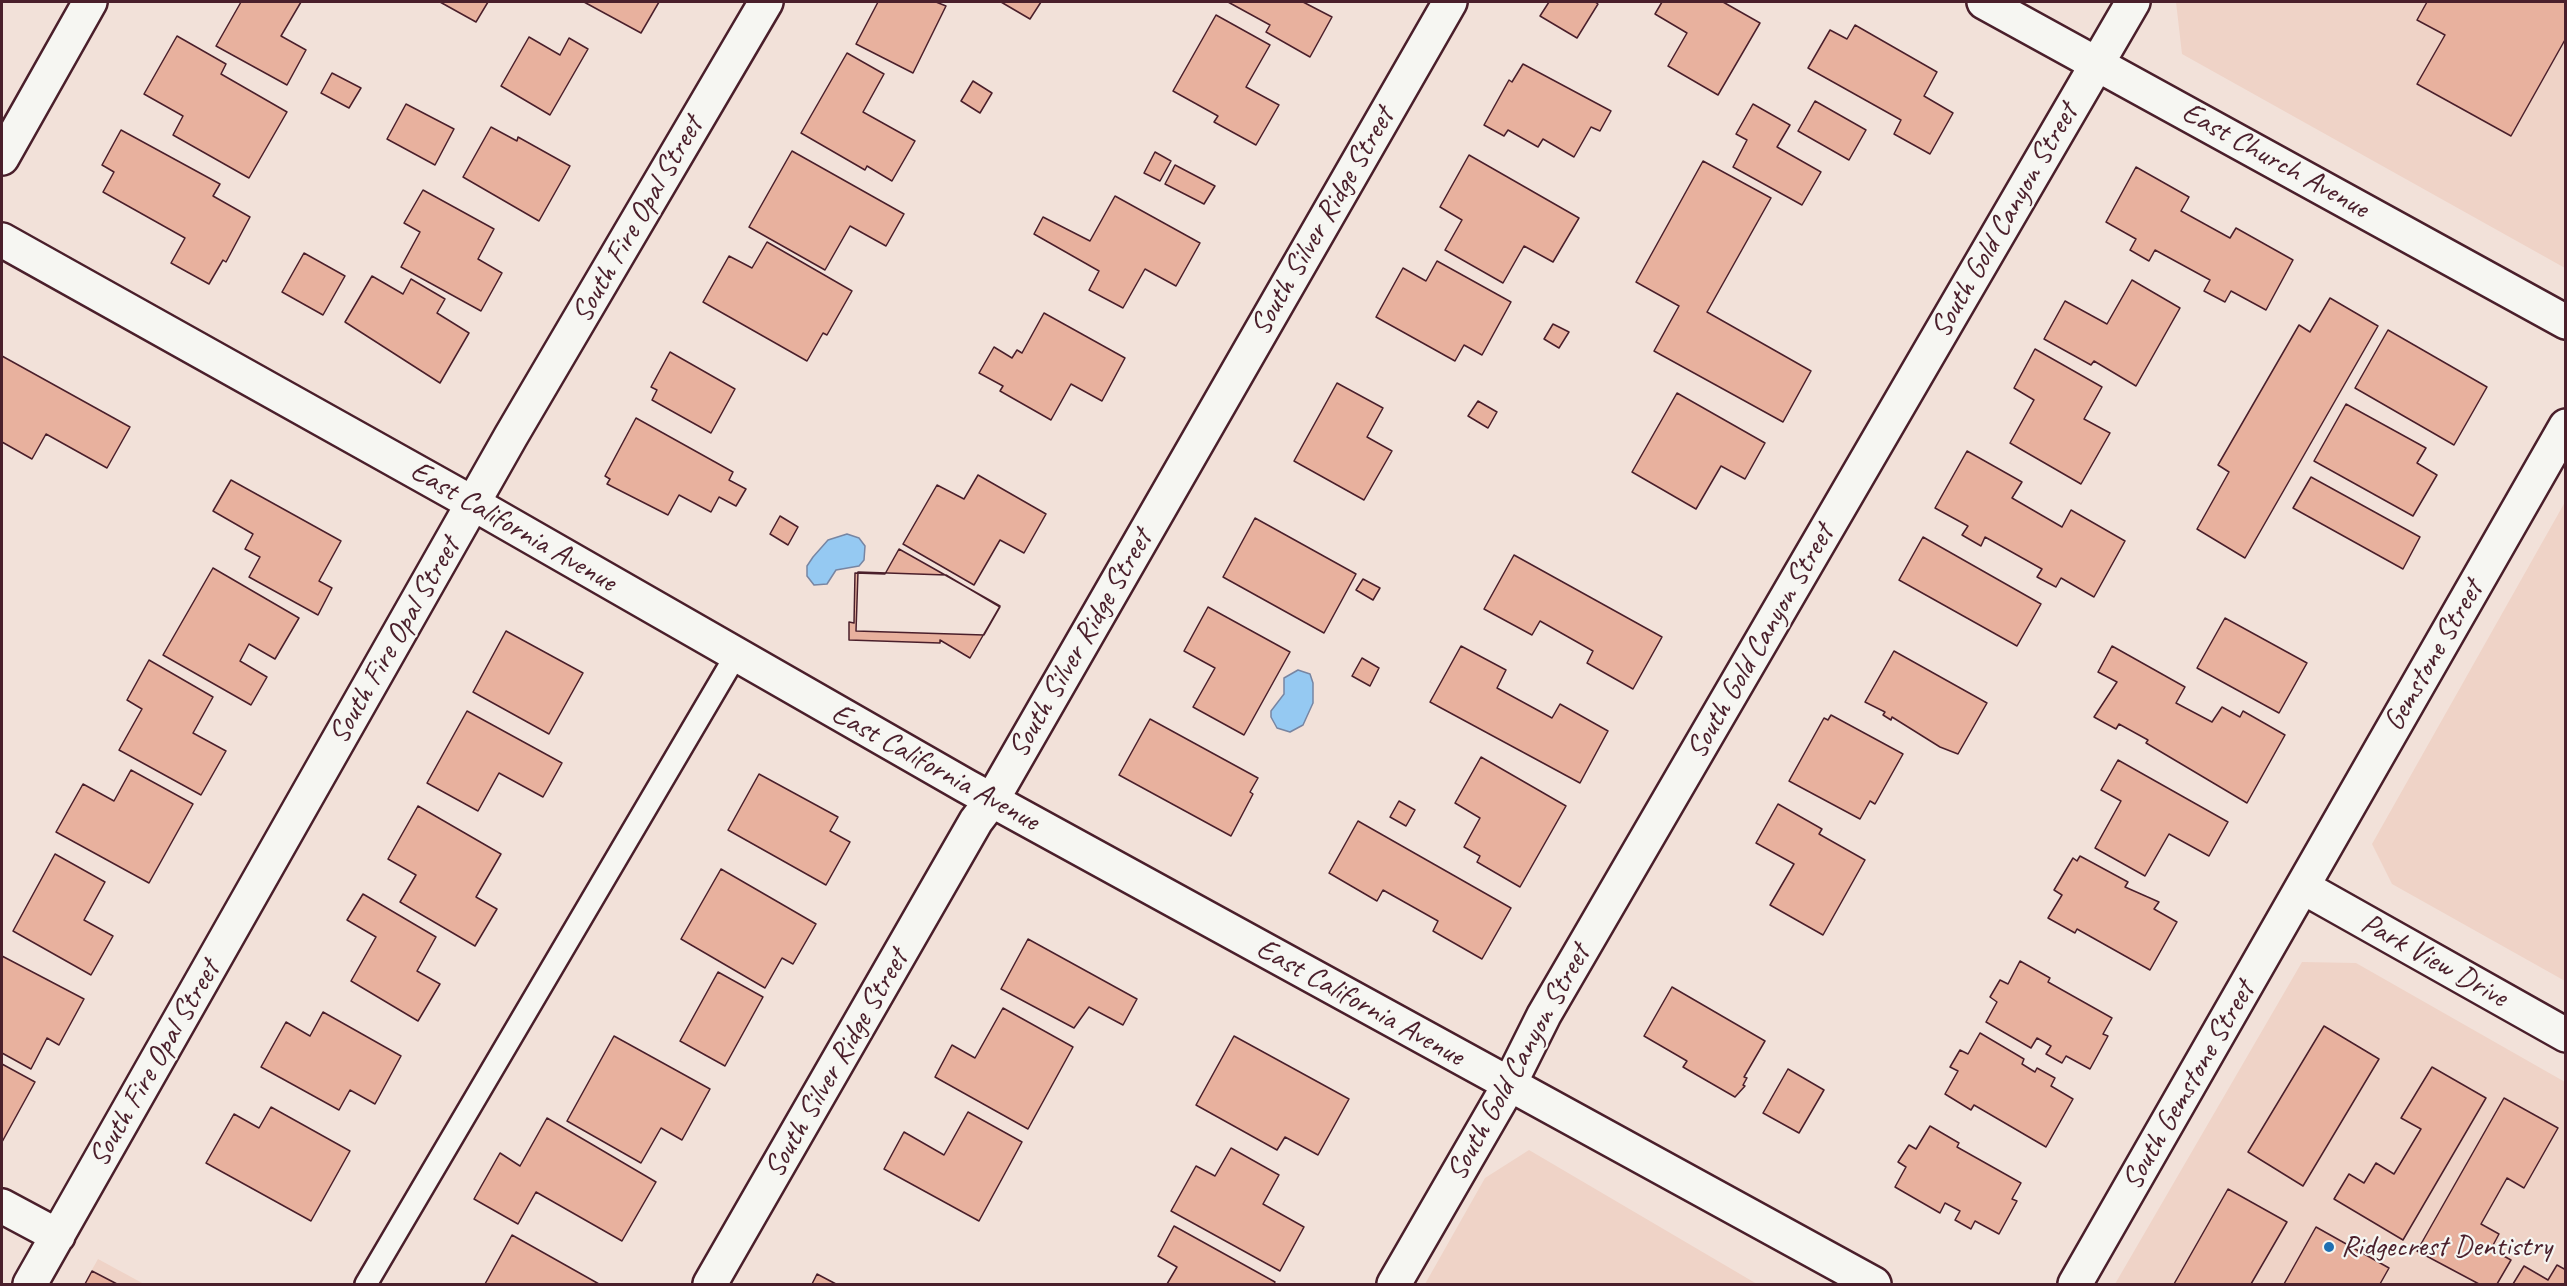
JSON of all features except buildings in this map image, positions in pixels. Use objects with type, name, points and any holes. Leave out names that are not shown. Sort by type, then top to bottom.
[{"type":"street","points":[[2,158],[90,2]]},
{"type":"street","name":"South Fire Opal Street","points":[[30,1284],[474,504],[766,2]]},
{"type":"street","name":"South Silver Ridge Street","points":[[710,1284],[976,821],[992,800],[1450,2]]},
{"type":"street","name":"East Church Avenue","points":[[1984,2],[2565,322]]},
{"type":"street","name":"South Gold Canyon Street","points":[[1394,1284],[1509,1086],[1550,1005],[2133,2]]},
{"type":"street","name":"East California Avenue","points":[[2,240],[474,504],[992,800],[1509,1086],[1875,1284]]},
{"type":"street","name":"Gemstone Street","points":[[2302,887],[2565,426]]},
{"type":"street","name":"Park View Drive","points":[[2302,887],[2565,1035]]},
{"type":"street","name":"South Gemstone Street","points":[[2075,1284],[2302,887]]},
{"type":"street","points":[[2,1206],[57,1236]]},
{"type":"lane","points":[[366,1284],[736,655]]},
{"type":"shaded area","points":[[2176,2],[2565,2],[2565,268],[2182,54]]},
{"type":"shaded area","points":[[2565,502],[2565,981],[2392,884],[2372,844]]},
{"type":"shaded area","points":[[2302,962],[2356,963],[2565,1082],[2565,1284],[2115,1284]]},
{"type":"shaded area","points":[[1529,1150],[1757,1284],[1425,1284],[1485,1178]]},
{"type":"shaded area","points":[[98,1259],[144,1284],[84,1284]]},
{"type":"water","points":[[847,534],[859,538],[865,546],[864,560],[859,566],[836,570],[827,584],[814,585],[807,576],[807,566],[828,540]]},
{"type":"water","points":[[1298,670],[1310,674],[1313,683],[1313,703],[1303,725],[1290,732],[1277,728],[1271,717],[1271,711],[1284,694],[1284,678]]},
{"type":"place","name":"Ridgecrest Dentistry","points":[[2329,1247]]}]
